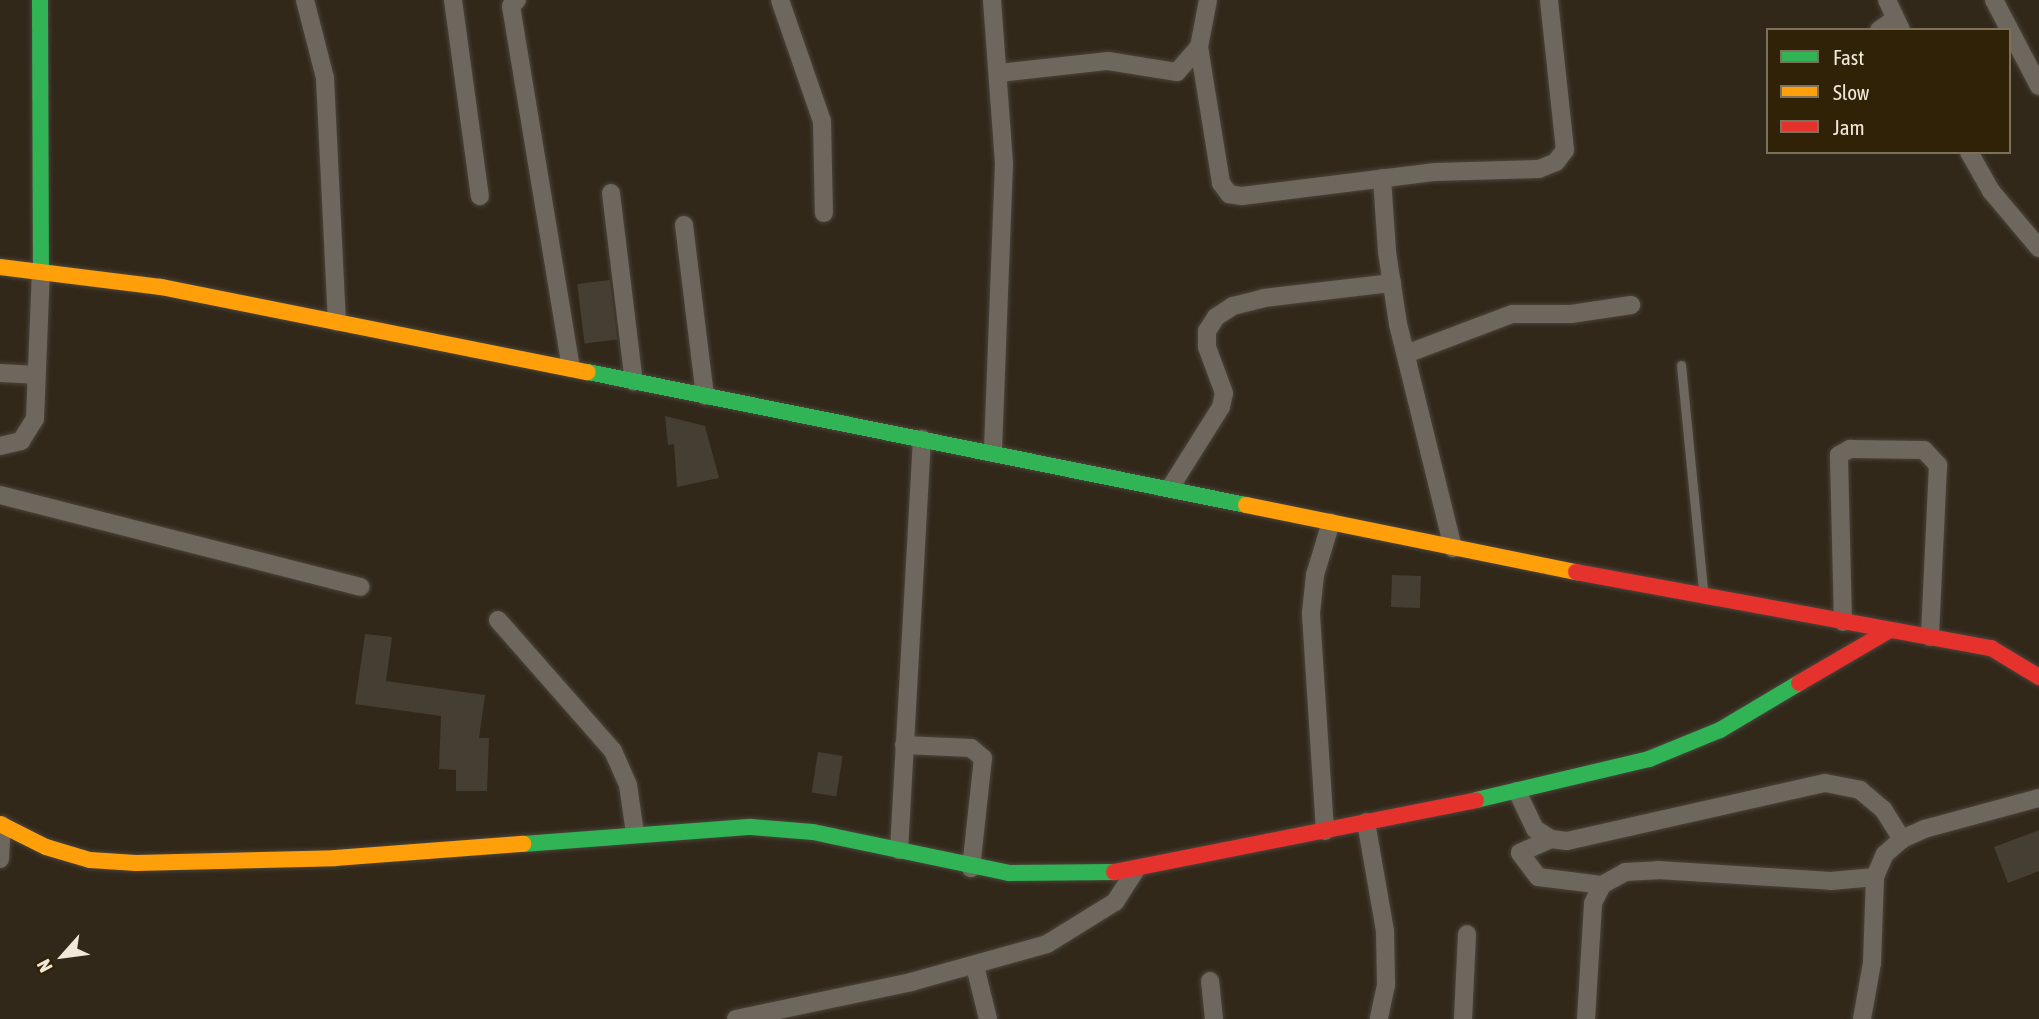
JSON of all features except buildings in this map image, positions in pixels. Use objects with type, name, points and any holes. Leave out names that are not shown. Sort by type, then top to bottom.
[{"type":"main road","points":[[40,0],[41,271]]},
{"type":"main road","points":[[0,267],[161,287],[1170,488],[1453,548],[1991,648],[2014,658],[2039,677]]},
{"type":"main road","points":[[1,824],[46,847],[90,860],[136,863],[335,858],[635,833],[751,827],[813,832],[971,868],[1060,876],[1135,870],[1517,791],[1649,759],[1720,730],[1890,630]]},
{"type":"street","points":[[305,0],[325,78],[337,321]]},
{"type":"street","points":[[453,0],[480,196]]},
{"type":"street","points":[[517,0],[511,6],[571,368]]},
{"type":"street","points":[[780,0],[822,121],[824,213]]},
{"type":"street","points":[[992,0],[999,72],[1002,285],[993,453]]},
{"type":"street","points":[[1208,0],[1199,47],[1221,183],[1229,194],[1242,196],[1475,169],[1539,169],[1556,162],[1565,150],[1549,0]]},
{"type":"street","points":[[1886,0],[1898,24]]},
{"type":"street","points":[[1993,0],[2009,28]]},
{"type":"street","points":[[2011,32],[2037,79]]},
{"type":"street","points":[[999,72],[1108,61],[1177,72],[1199,47]]},
{"type":"street","points":[[1970,154],[1991,191],[2039,248]]},
{"type":"street","points":[[1382,178],[1392,283],[1406,354],[1453,548]]},
{"type":"street","points":[[611,193],[634,382]]},
{"type":"street","points":[[684,225],[705,396]]},
{"type":"street","points":[[0,446],[21,441],[30,432],[36,375],[41,271]]},
{"type":"street","points":[[1170,488],[1223,400],[1222,379],[1207,347],[1207,331],[1216,317],[1233,306],[1264,298],[1392,283]]},
{"type":"street","points":[[1406,354],[1513,314],[1572,314],[1631,305]]},
{"type":"street","points":[[0,373],[36,375]]},
{"type":"street","points":[[899,850],[922,439]]},
{"type":"street","points":[[1843,622],[1839,455],[1850,449],[1924,450],[1938,465],[1930,637]]},
{"type":"street","points":[[0,495],[360,587]]},
{"type":"street","points":[[1325,831],[1311,613],[1315,575],[1331,522]]},
{"type":"street","points":[[498,620],[613,751],[628,785],[635,833]]},
{"type":"street","points":[[904,745],[971,748],[983,758],[971,868]]},
{"type":"street","points":[[1517,791],[1535,829],[1551,839],[1567,841],[1825,783],[1860,790],[1883,809],[1902,839]]},
{"type":"street","points":[[1862,1019],[1872,963],[1875,877],[1885,854],[1902,839],[2039,798]]},
{"type":"street","points":[[1366,822],[1385,931],[1386,985],[1379,1019]]},
{"type":"street","points":[[0,859],[1,824]]},
{"type":"street","points":[[1551,839],[1520,853],[1538,877],[1602,885]]},
{"type":"street","points":[[736,1019],[975,967],[1047,944],[1094,917],[1127,889],[1135,870]]},
{"type":"street","points":[[1586,1019],[1593,903],[1602,885],[1625,872],[1658,870],[1786,880],[1875,877]]},
{"type":"street","points":[[1463,1019],[1467,934]]},
{"type":"street","points":[[975,967],[988,1019]]},
{"type":"street","points":[[1210,981],[1214,1019]]},
{"type":"lane","points":[[1681,365],[1703,596]]},
{"type":"traffic: fast","points":[[40,0],[41,271]]},
{"type":"traffic: fast","points":[[588,372],[1246,505]]},
{"type":"traffic: fast","points":[[1476,800],[1649,759],[1720,730],[1799,683]]},
{"type":"traffic: fast","points":[[523,844],[751,827],[813,832],[1009,873],[1114,872]]},
{"type":"traffic: slow","points":[[0,267],[161,287],[588,372]]},
{"type":"traffic: slow","points":[[1246,505],[1576,572]]},
{"type":"traffic: slow","points":[[0,824],[46,847],[90,860],[136,863],[335,858],[523,844]]},
{"type":"traffic: jam","points":[[1576,572],[1991,648],[2039,677]]},
{"type":"traffic: jam","points":[[1799,683],[1890,630]]},
{"type":"traffic: jam","points":[[1114,872],[1476,800]]}]
